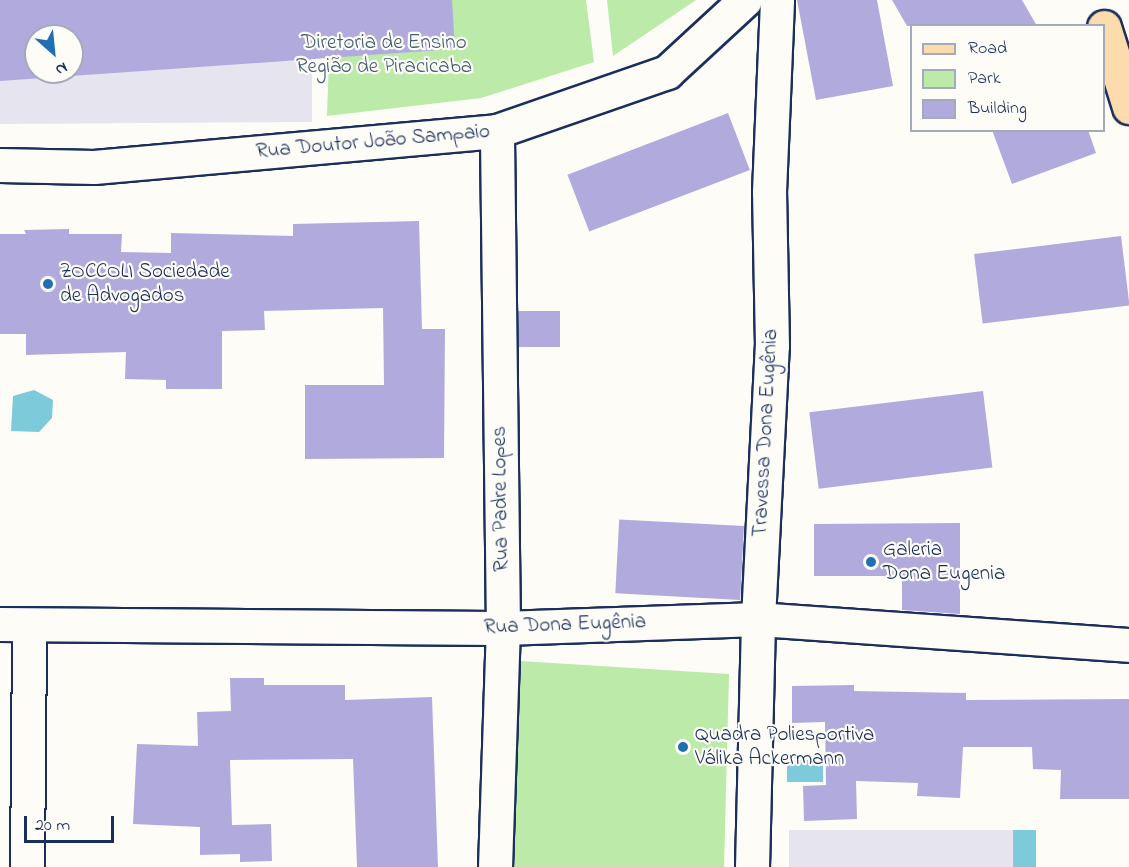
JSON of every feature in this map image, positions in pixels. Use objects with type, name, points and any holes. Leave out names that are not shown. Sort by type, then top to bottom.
[{"type":"main road","points":[[1092,0],[1102,24]]},
{"type":"main road","points":[[1105,32],[1129,107]]},
{"type":"street","name":"Rua Doutor João Sampaio","points":[[0,165],[94,167],[497,131],[667,72],[745,0]]},
{"type":"street","name":"Travessa Dona Eugênia","points":[[752,867],[758,619],[771,346],[769,192],[777,0]]},
{"type":"street","name":"Rua Padre Lopes","points":[[495,867],[502,628],[497,131]]},
{"type":"street","name":"Rua Dona Eugênia","points":[[14,625],[502,628],[758,619],[1129,645]]},
{"type":"street","points":[[14,625],[27,867]]},
{"type":"shaded area","points":[[0,0],[312,0],[312,122],[0,124]]},
{"type":"shaded area","points":[[789,830],[1036,830],[1036,867],[789,867]]},
{"type":"green space","name":"Diretoria de Ensino Região de Piracicaba","points":[[331,0],[586,0],[594,62],[481,98],[327,116]]},
{"type":"green space","points":[[607,0],[696,0],[613,56]]},
{"type":"green space","points":[[520,661],[729,674],[724,867],[506,867],[513,715]]},
{"type":"water","points":[[34,390],[53,400],[52,418],[39,432],[11,431],[13,396]]},
{"type":"water","points":[[787,760],[823,760],[823,782],[787,782]]},
{"type":"water","points":[[1013,830],[1036,830],[1036,867],[1013,867]]},
{"type":"building","points":[[0,0],[452,0],[455,49],[84,75],[84,24],[24,24],[24,79],[0,81]]},
{"type":"building","points":[[797,0],[877,0],[893,86],[816,100]]},
{"type":"building","points":[[892,0],[1022,0],[1036,24],[910,24],[907,26]]},
{"type":"building","points":[[728,113],[750,170],[589,232],[567,175]]},
{"type":"building","points":[[993,132],[1089,132],[1096,153],[1012,184]]},
{"type":"building","points":[[419,221],[422,329],[445,329],[444,458],[305,459],[305,385],[384,385],[383,308],[264,311],[265,330],[222,331],[222,389],[166,389],[166,380],[125,379],[126,352],[26,355],[26,334],[0,334],[0,234],[26,234],[24,230],[69,229],[69,234],[122,234],[121,252],[171,253],[171,233],[293,236],[293,224]]},
{"type":"building","points":[[1121,236],[1129,306],[983,324],[974,254]]},
{"type":"building","points":[[518,311],[560,311],[560,347],[518,347]]},
{"type":"building","points":[[983,391],[992,467],[819,489],[809,412]]},
{"type":"building","points":[[619,519],[744,526],[740,600],[615,593]]},
{"type":"building","points":[[960,523],[960,614],[902,610],[902,576],[814,576],[814,524]]},
{"type":"building","points":[[230,678],[264,678],[264,685],[345,685],[345,700],[432,697],[438,867],[357,867],[353,759],[230,760],[232,825],[271,824],[272,861],[240,862],[240,854],[200,855],[200,827],[133,824],[137,744],[198,746],[197,712],[231,711]]},
{"type":"building","points":[[854,685],[854,691],[966,693],[966,700],[1129,699],[1129,799],[1060,799],[1061,770],[1033,769],[1032,747],[963,747],[960,798],[917,796],[918,783],[856,781],[857,819],[804,821],[803,786],[826,785],[825,722],[792,723],[792,686]]},
{"type":"place","name":"ZOCCOLI Sociedade de Advogados","points":[[48,284]]},
{"type":"place","name":"Galeria Dona Eugenia","points":[[871,562]]},
{"type":"place","name":"Quadra Poliesportiva Válika Ackermann","points":[[683,747]]}]
